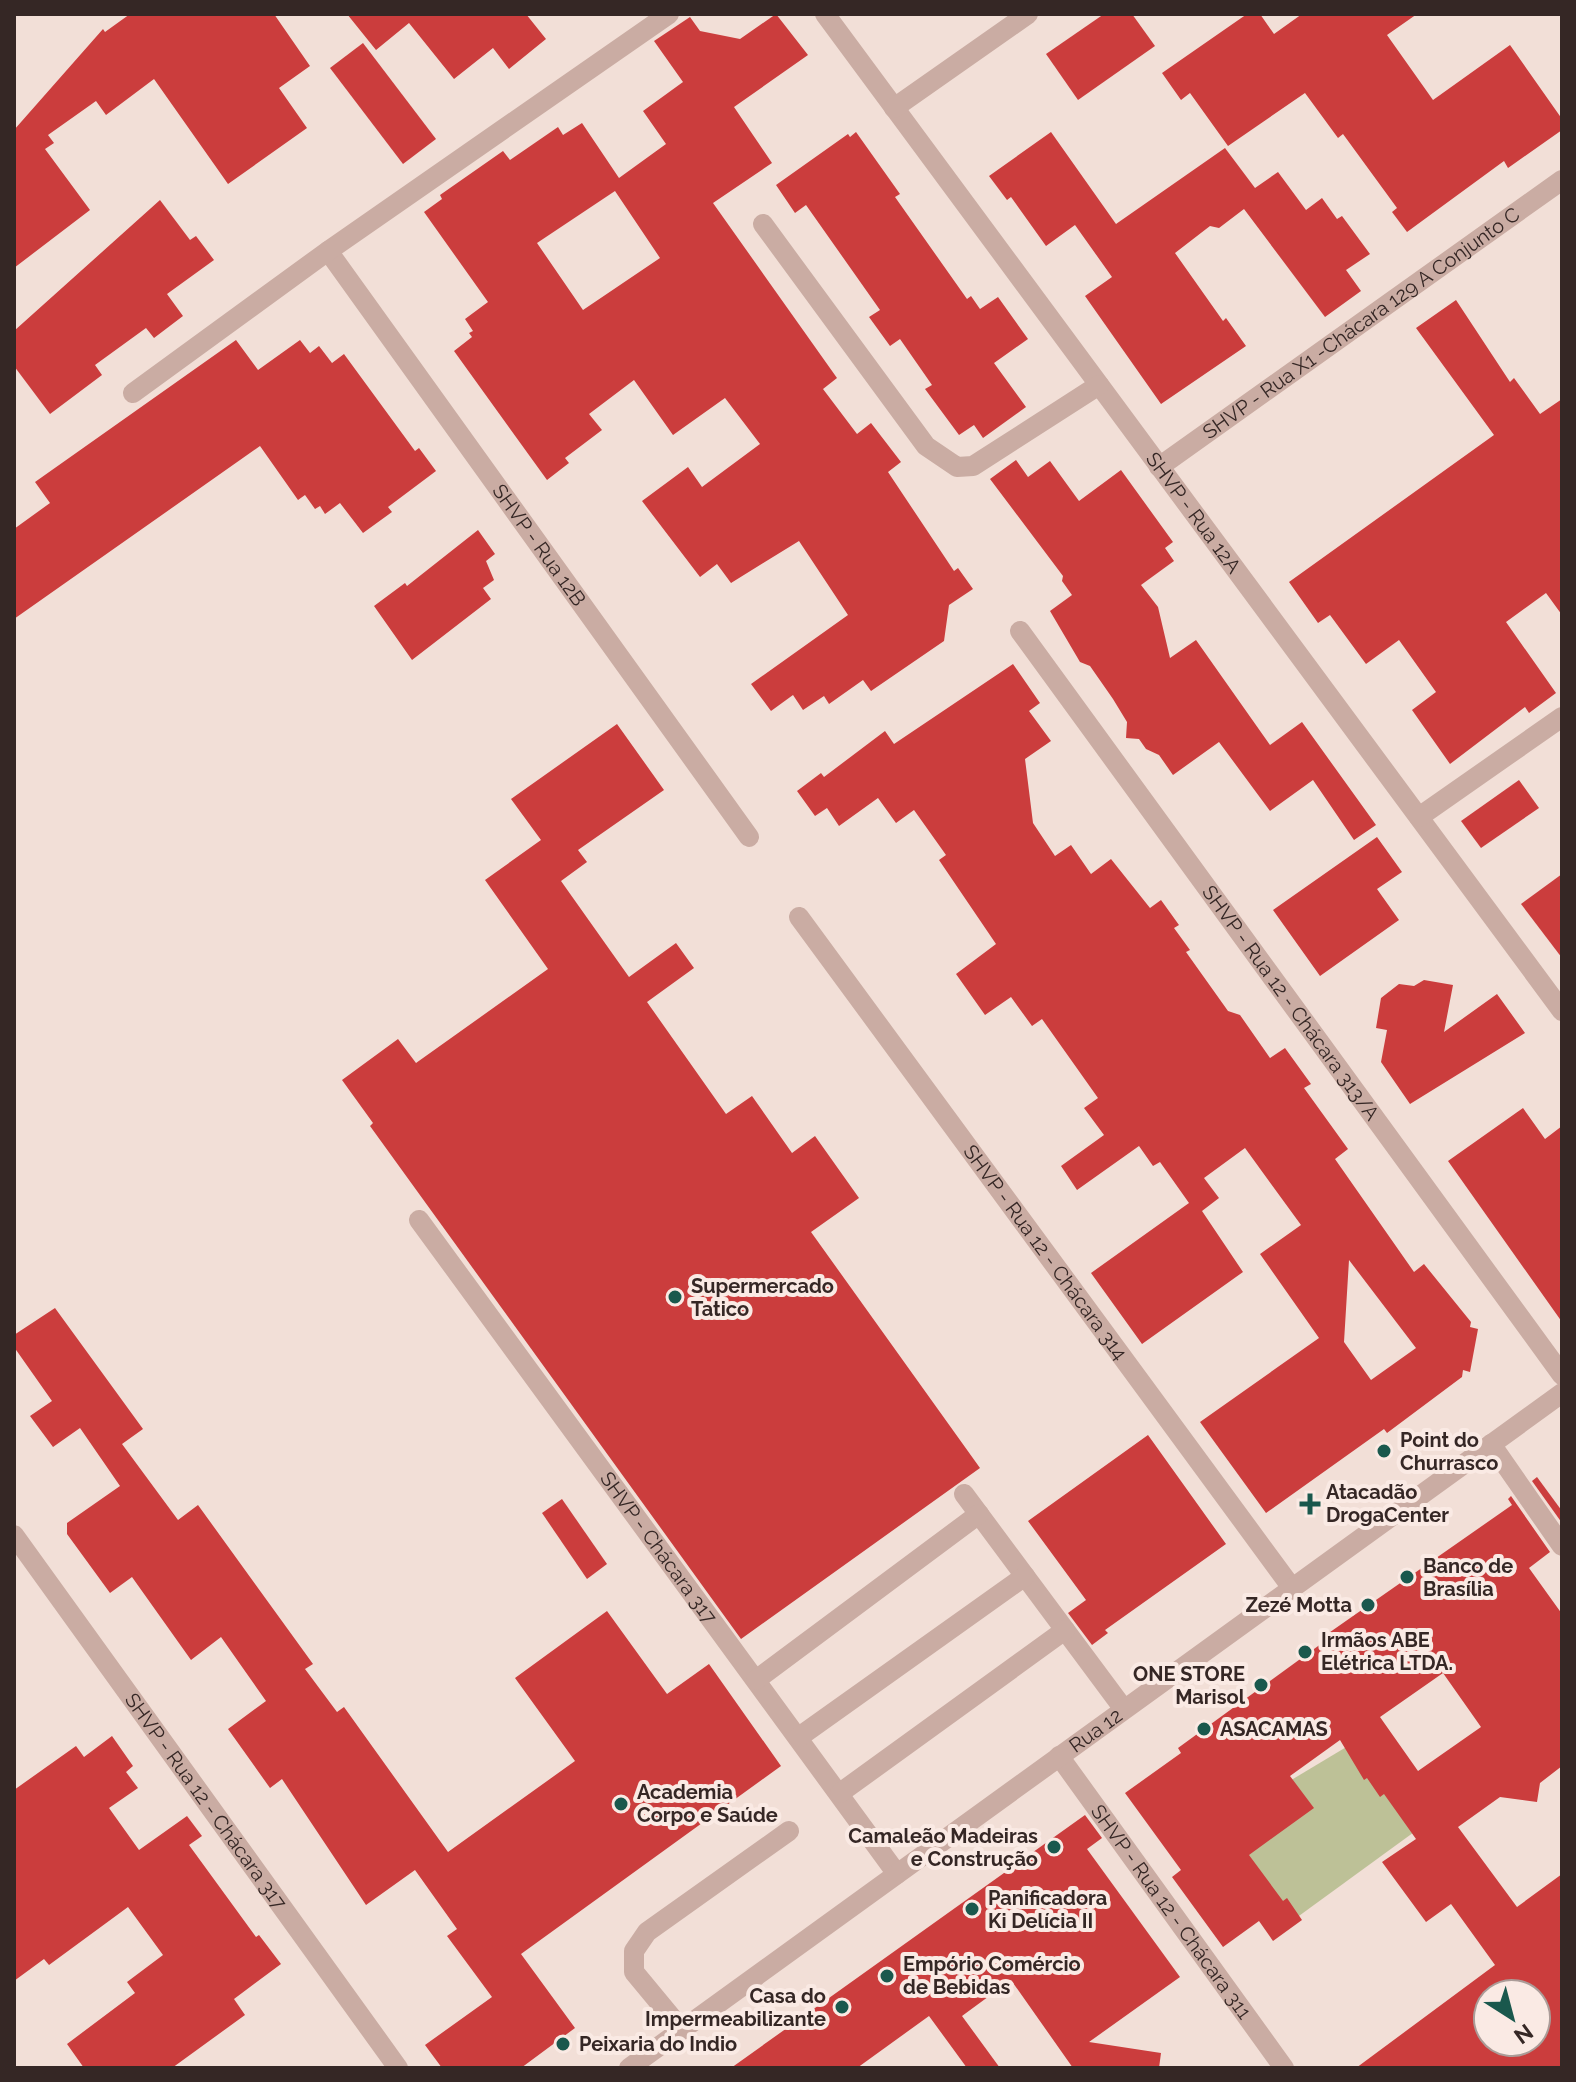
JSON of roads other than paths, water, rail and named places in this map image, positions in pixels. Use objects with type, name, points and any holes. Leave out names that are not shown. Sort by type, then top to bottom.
[{"type":"street","points":[[133,393],[328,251],[669,14]]},
{"type":"street","name":"SHVP - Rua 12A","points":[[825,14],[1562,1011]]},
{"type":"street","points":[[894,108],[1028,14]]},
{"type":"street","name":"SHVP - Rua X1 -Chácara 129 A Conjunto C","points":[[1159,467],[1562,180]]},
{"type":"street","points":[[763,224],[926,446],[957,467],[973,466],[1099,385]]},
{"type":"street","name":"SHVP - Rua 12B","points":[[328,251],[749,837]]},
{"type":"street","name":"SHVP - Rua 12 - Chácara 313/A","points":[[1020,631],[1562,1375]]},
{"type":"street","points":[[1419,817],[1562,717]]},
{"type":"street","name":"SHVP - Rua 12 - Chácara 314","points":[[799,917],[1292,1588]]},
{"type":"street","name":"SHVP - Chácara 317","points":[[419,1220],[897,1874]]},
{"type":"street","name":"Rua 12","points":[[629,2068],[1562,1393]]},
{"type":"street","points":[[1491,1444],[1562,1546]]},
{"type":"street","points":[[964,1494],[1123,1708]]},
{"type":"street","points":[[756,1680],[979,1514]]},
{"type":"street","name":"SHVP - Rua 12 - Chácara 317","points":[[14,1535],[398,2068]]},
{"type":"street","points":[[799,1737],[1025,1576]]},
{"type":"street","points":[[840,1793],[1065,1630]]},
{"type":"street","name":"SHVP - Rua 12 - Chácara 311","points":[[1059,1756],[1284,2068]]},
{"type":"street","points":[[682,2030],[634,1972],[634,1951],[647,1932],[789,1831]]},
{"type":"place","name":"Supermercado Tatico","points":[[675,1297]]},
{"type":"place","name":"Point do Churrasco","points":[[1384,1451]]},
{"type":"place","name":"Atacadão DrogaCenter","points":[[1310,1504]]},
{"type":"place","name":"Banco de Brasília","points":[[1407,1577]]},
{"type":"place","name":"Zezé Motta","points":[[1368,1605]]},
{"type":"place","name":"Irmãos ABE Elétrica LTDA.","points":[[1305,1652]]},
{"type":"place","name":"ONE STORE Marisol","points":[[1261,1685]]},
{"type":"place","name":"ASACAMAS","points":[[1204,1729]]},
{"type":"place","name":"Academia Corpo e Saúde","points":[[621,1804]]},
{"type":"place","name":"Camaleão Madeiras e Construção","points":[[1054,1847]]},
{"type":"place","name":"Panificadora Ki Delícia II","points":[[972,1909]]},
{"type":"place","name":"Empório Comércio de Bebidas","points":[[887,1976]]},
{"type":"place","name":"Casa do Impermeabilizante","points":[[842,2007]]},
{"type":"place","name":"Peixaria do Indio","points":[[563,2044]]}]
